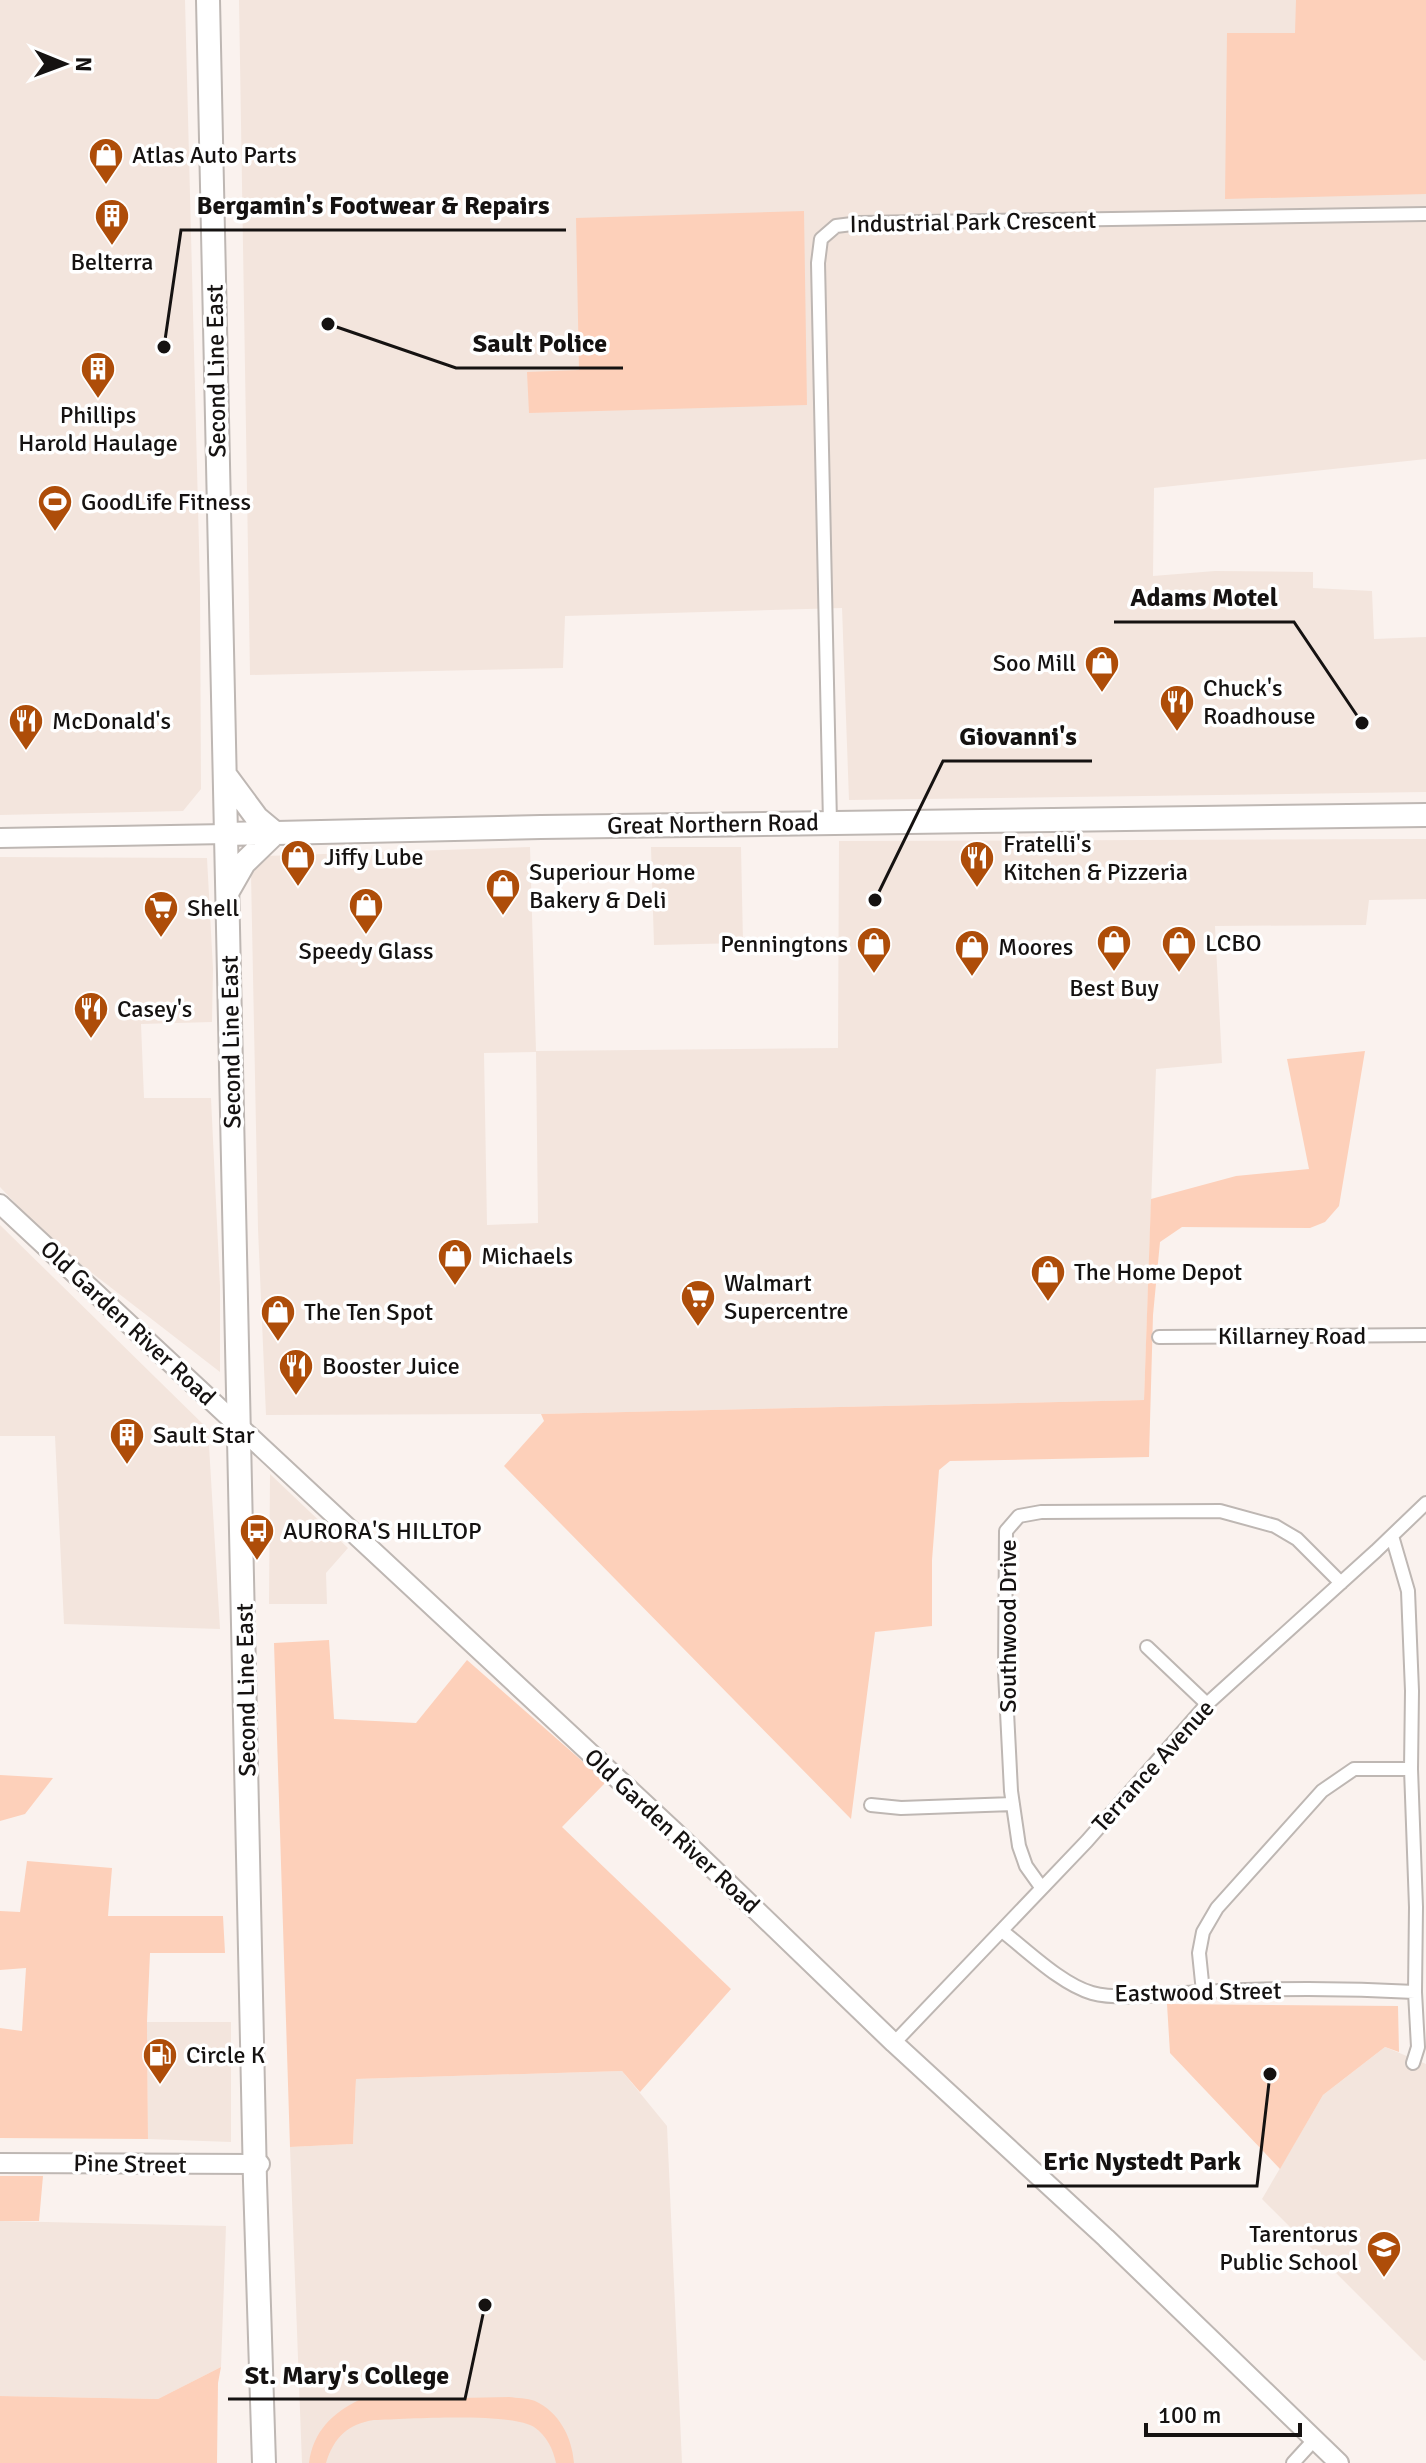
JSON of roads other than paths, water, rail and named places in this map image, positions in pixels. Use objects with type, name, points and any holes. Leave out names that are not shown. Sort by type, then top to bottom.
[{"type":"highway","name":"Second Line East","points":[[208,0],[264,2463]]},
{"type":"highway","points":[[226,776],[257,818],[275,833],[244,863],[228,892]]},
{"type":"highway","name":"Great Northern Road","points":[[227,834],[1426,815]]},
{"type":"main road","name":"Great Northern Road","points":[[0,838],[227,834]]},
{"type":"main road","name":"Old Garden River Road","points":[[0,1204],[665,1822],[894,2043],[1106,2238],[1339,2463]]},
{"type":"main road","name":"Pine Street","points":[[0,2163],[258,2164]]},
{"type":"street","name":"Industrial Park Crescent","points":[[830,823],[819,279],[821,239],[836,226],[860,223],[1426,214]]},
{"type":"street","name":"Killarney Road","points":[[1159,1337],[1426,1335]]},
{"type":"street","name":"Terrance Avenue","points":[[894,2043],[1087,1841],[1207,1704],[1426,1503]]},
{"type":"street","name":"Southwood Drive","points":[[1041,1887],[1026,1866],[1019,1846],[1013,1804],[1005,1672],[1006,1531],[1019,1516],[1041,1512],[1220,1511],[1275,1526],[1297,1539],[1341,1583]]},
{"type":"street","points":[[1392,1536],[1408,1591],[1412,1691],[1418,2047],[1413,2063]]},
{"type":"street","points":[[1147,1647],[1207,1704]]},
{"type":"street","points":[[1203,1992],[1199,1953],[1203,1932],[1217,1908],[1322,1791],[1354,1769],[1411,1769]]},
{"type":"street","points":[[871,1805],[901,1808],[1013,1804]]},
{"type":"street","name":"Eastwood Street","points":[[1002,1931],[1072,1985],[1094,1994],[1145,1996],[1364,1989],[1415,1992]]},
{"type":"street","points":[[1293,2463],[1314,2440]]},
{"type":"place","name":"Atlas Auto Parts","points":[[106,186]]},
{"type":"place","name":"Belterra","points":[[112,247]]},
{"type":"place","name":"Sault Police","points":[[328,324]]},
{"type":"place","name":"Bergamin's Footwear & Repairs","points":[[164,347]]},
{"type":"place","name":"Phillips Harold Haulage","points":[[98,400]]},
{"type":"place","name":"GoodLife Fitness","points":[[55,533]]},
{"type":"place","name":"Soo Mill","points":[[1102,694]]},
{"type":"place","name":"Adams Motel","points":[[1362,723]]},
{"type":"place","name":"Chuck's Roadhouse","points":[[1177,733]]},
{"type":"place","name":"McDonald's","points":[[26,752]]},
{"type":"place","name":"Jiffy Lube","points":[[298,888]]},
{"type":"place","name":"Fratelli's Kitchen & Pizzeria","points":[[977,889]]},
{"type":"place","name":"Giovanni's","points":[[875,900]]},
{"type":"place","name":"Superiour Home Bakery & Deli","points":[[503,917]]},
{"type":"place","name":"Speedy Glass","points":[[366,936]]},
{"type":"place","name":"Shell","points":[[161,939]]},
{"type":"place","name":"Best Buy","points":[[1114,973]]},
{"type":"place","name":"LCBO","points":[[1179,974]]},
{"type":"place","name":"Penningtons","points":[[874,975]]},
{"type":"place","name":"Moores","points":[[972,978]]},
{"type":"place","name":"Casey's","points":[[91,1040]]},
{"type":"place","name":"Michaels","points":[[455,1287]]},
{"type":"place","name":"The Home Depot","points":[[1048,1303]]},
{"type":"place","name":"Walmart Supercentre","points":[[698,1328]]},
{"type":"place","name":"The Ten Spot","points":[[278,1343]]},
{"type":"place","name":"Booster Juice","points":[[296,1397]]},
{"type":"place","name":"Sault Star","points":[[127,1466]]},
{"type":"place","name":"AURORA'S HILLTOP","points":[[257,1562]]},
{"type":"place","name":"Eric Nystedt Park","points":[[1270,2074]]},
{"type":"place","name":"Circle K","points":[[160,2086]]},
{"type":"place","name":"Tarentorus Public School","points":[[1384,2279]]},
{"type":"place","name":"St. Mary's College","points":[[485,2305]]}]
